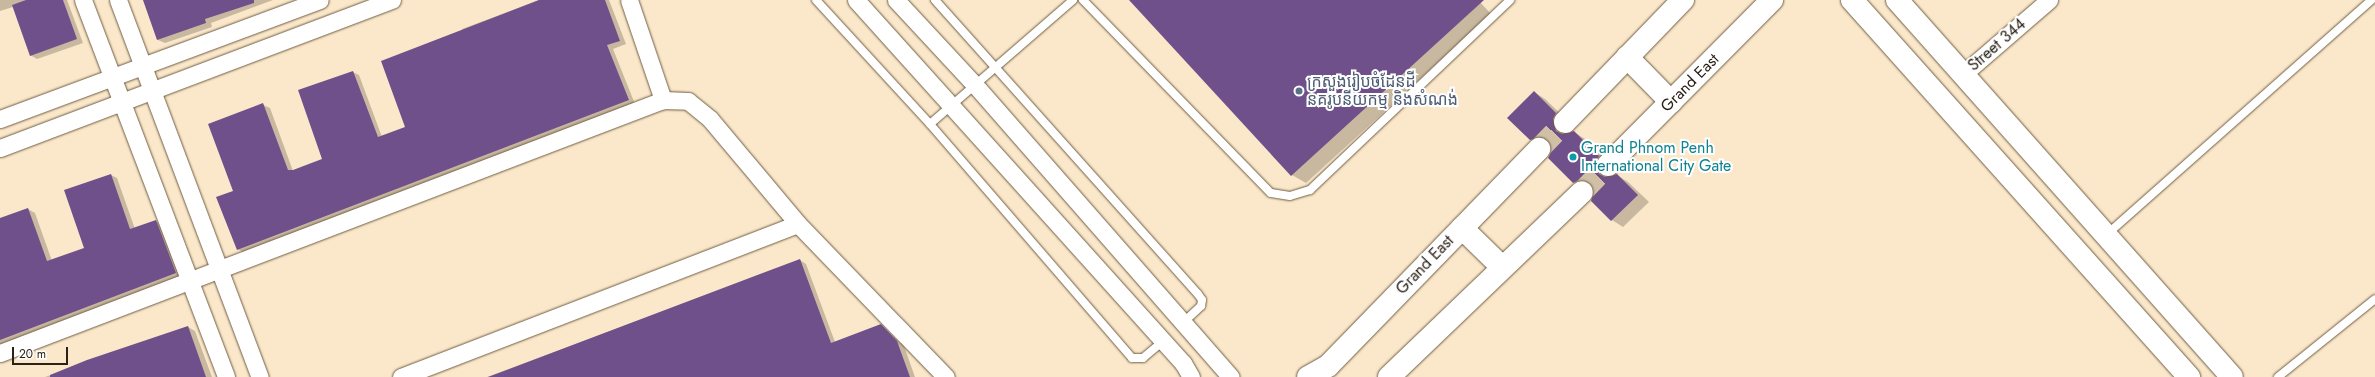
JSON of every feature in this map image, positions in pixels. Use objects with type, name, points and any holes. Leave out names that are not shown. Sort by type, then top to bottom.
[{"type":"street","points":[[83,0],[226,377]]},
{"type":"street","points":[[118,0],[260,377]]},
{"type":"street","points":[[0,120],[320,0]]},
{"type":"street","points":[[0,148],[392,0]]},
{"type":"street","points":[[629,0],[663,100]]},
{"type":"street","points":[[856,0],[1183,363],[1191,377]]},
{"type":"street","points":[[896,0],[975,85],[1231,377]]},
{"type":"street","points":[[1565,122],[1683,0]]},
{"type":"street","name":"Grand East","points":[[1608,165],[1772,0]]},
{"type":"street","points":[[1852,0],[2189,377]]},
{"type":"street","points":[[1897,0],[1962,75],[2232,377]]},
{"type":"street","name":"Street 344","points":[[1962,75],[2049,0]]},
{"type":"street","points":[[1627,57],[1671,102]]},
{"type":"street","points":[[0,353],[220,271],[663,100],[688,102],[710,119],[798,224],[945,377]]},
{"type":"street","name":"Grand East","points":[[1308,377],[1328,366],[1539,149]]},
{"type":"street","points":[[1389,377],[1502,267],[1582,192]]},
{"type":"street","points":[[401,377],[798,224]]},
{"type":"street","points":[[1462,228],[1502,267]]},
{"type":"lane","points":[[816,0],[930,124],[1132,358],[1143,358],[1163,341]]},
{"type":"lane","points":[[935,0],[1198,294],[1202,300],[1201,306],[1183,323]]},
{"type":"lane","points":[[930,124],[1073,0]]},
{"type":"lane","points":[[1083,0],[1271,193],[1290,196],[1310,190],[1510,0]]},
{"type":"lane","points":[[2105,235],[2372,0]]},
{"type":"lane","points":[[2278,377],[2375,299]]},
{"type":"building","points":[[26,0],[63,0],[77,39],[30,56],[12,5]]},
{"type":"building","points":[[143,0],[254,0],[254,3],[205,19],[206,23],[157,40]]},
{"type":"building","points":[[539,0],[605,0],[620,41],[607,45],[629,100],[237,250],[216,197],[233,191],[208,124],[263,103],[288,170],[293,170],[322,159],[298,90],[353,71],[378,137],[405,127],[381,61]]},
{"type":"building","name":"ក្រសួងរៀបចំដែនដី នគរូបនីយកម្ម និងសំណង់","points":[[1129,0],[1484,0],[1291,176]]},
{"type":"building","name":"Grand Phnom Penh International City Gate","points":[[1534,91],[1556,113],[1553,119],[1556,131],[1562,134],[1574,131],[1599,156],[1596,162],[1599,174],[1605,177],[1617,174],[1638,195],[1611,221],[1591,201],[1594,189],[1591,183],[1579,180],[1573,183],[1548,158],[1551,152],[1548,140],[1542,137],[1530,140],[1507,118]]},
{"type":"building","points":[[111,174],[130,229],[156,220],[176,273],[0,340],[0,218],[28,208],[47,261],[84,248],[64,190]]},
{"type":"building","points":[[800,259],[831,343],[881,324],[897,341],[910,377],[488,377]]},
{"type":"building","points":[[188,326],[206,377],[50,377],[50,375],[87,360]]},
{"type":"tunnel","points":[[1539,149],[1565,122]]},
{"type":"tunnel","points":[[1582,192],[1608,165]]},
{"type":"place","name":"ក្រសួងរៀបចំដែនដី នគរូបនីយកម្ម និងសំណង់","points":[[1299,91]]},
{"type":"place","name":"Grand Phnom Penh International City Gate","points":[[1573,157]]}]
